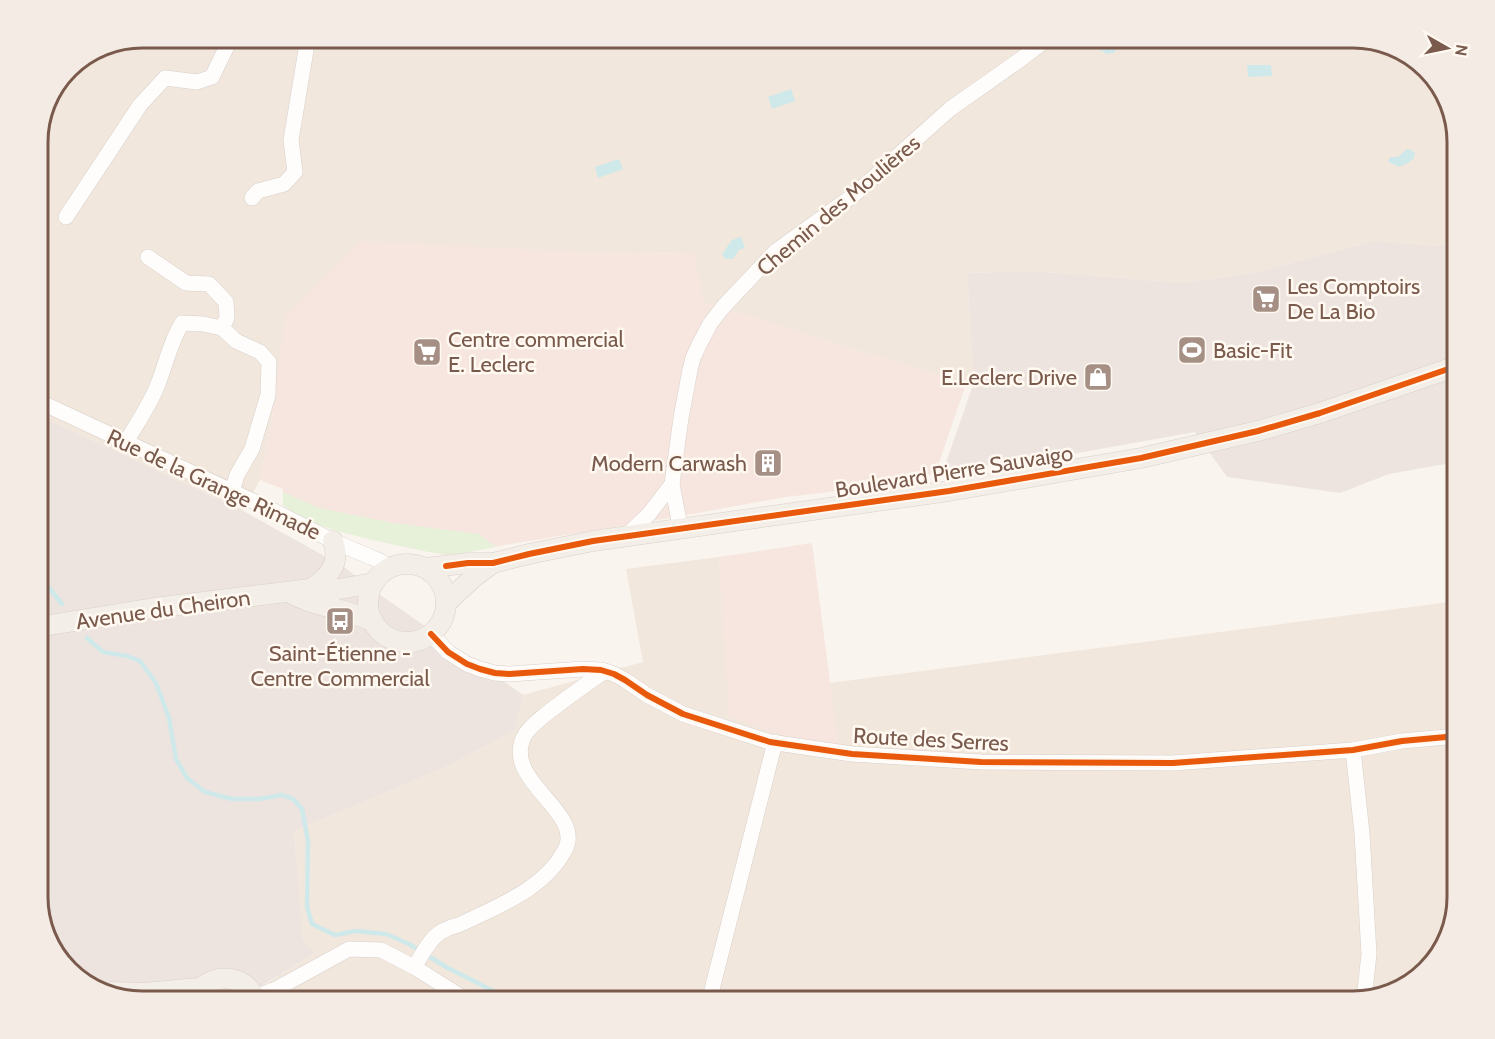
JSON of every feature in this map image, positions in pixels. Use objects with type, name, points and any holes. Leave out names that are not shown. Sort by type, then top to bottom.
[{"type":"main road","name":"Boulevard Pierre Sauvaigo","points":[[426,568],[468,563],[493,563],[567,545],[949,491],[1141,458],[1310,416],[1447,370]]},
{"type":"main road","points":[[311,589],[324,580],[333,568],[335,547],[333,541]]},
{"type":"main road","points":[[404,563],[426,568],[441,583],[446,596],[446,610],[440,623],[431,634],[416,641],[399,641],[384,634],[373,621],[369,611],[368,599],[373,583],[389,568],[404,563]]},
{"type":"main road","name":"Boulevard Pierre Sauvaigo","points":[[446,603],[493,563]]},
{"type":"main road","name":"Avenue du Cheiron","points":[[48,625],[154,608],[311,589],[339,589],[373,583]]},
{"type":"main road","points":[[289,592],[310,603],[373,621]]},
{"type":"main road","points":[[199,991],[208,982],[230,979],[240,982],[250,991]]},
{"type":"street","points":[[66,217],[140,105],[165,78],[197,82],[212,77],[226,48]]},
{"type":"street","points":[[252,198],[258,191],[284,184],[295,172],[291,140],[306,48]]},
{"type":"street","name":"Chemin des Moulières","points":[[678,530],[679,521],[672,483],[681,418],[692,364],[710,324],[776,251],[855,194],[950,109],[1035,48]]},
{"type":"street","points":[[148,256],[186,283],[209,284],[226,302],[227,318],[222,328]]},
{"type":"street","points":[[126,442],[158,387],[175,334],[182,323],[222,328],[236,341],[260,352],[269,362],[268,395],[252,449],[237,475],[232,492]]},
{"type":"street","name":"Rue de la Grange Rimade","points":[[48,406],[333,541],[380,561],[389,568]]},
{"type":"street","name":"Chemin des Moulières","points":[[625,537],[649,514],[672,483]]},
{"type":"street","name":"Route des Serres","points":[[431,634],[448,652],[467,664],[495,674],[593,669],[605,671],[626,680],[647,695],[683,714],[775,742],[852,754],[981,762],[1173,763],[1353,750],[1402,741],[1447,737]]},
{"type":"street","points":[[563,671],[575,679],[576,692]]},
{"type":"street","points":[[414,968],[434,937],[443,930],[502,905],[547,874],[561,857],[568,844],[566,826],[531,779],[523,764],[520,752],[522,741],[529,730],[554,708],[605,671]]},
{"type":"street","points":[[712,991],[775,742]]},
{"type":"street","points":[[1353,750],[1362,833],[1369,954],[1365,990]]},
{"type":"street","points":[[274,991],[349,949],[381,950],[451,991]]},
{"type":"shaded area","points":[[142,48],[1353,48],[1377,51],[1415,71],[1417,78],[1424,80],[1434,95],[1444,118],[1447,142],[1447,244],[1437,246],[1375,241],[1253,273],[1183,283],[1032,271],[967,273],[974,382],[966,384],[703,302],[693,254],[579,252],[273,412],[260,480],[243,511],[48,420],[48,136],[51,118],[67,85],[80,71],[112,53]]},
{"type":"shaded area","points":[[360,241],[579,252],[694,254],[704,302],[966,384],[935,474],[445,555],[374,540],[283,505],[283,489],[260,480],[273,412],[285,317]]},
{"type":"shaded area","points":[[1375,241],[1437,246],[1447,244],[1447,464],[1389,474],[1340,493],[1227,477],[1195,432],[1061,456],[943,471],[974,382],[967,273],[1032,271],[1183,283],[1253,273]]},
{"type":"shaded area","points":[[48,420],[243,511],[344,567],[523,695],[515,730],[448,766],[294,831],[303,941],[316,952],[254,991],[142,991],[112,986],[90,975],[71,959],[55,933],[48,903]]},
{"type":"shaded area","points":[[812,543],[838,744],[794,739],[729,717],[719,557]]},
{"type":"shaded area","points":[[719,557],[730,717],[837,744],[830,683],[1447,602],[1447,897],[1442,927],[1431,949],[1415,968],[1383,986],[1353,991],[272,991],[269,982],[316,952],[303,942],[294,831],[448,766],[515,730],[523,695],[643,662],[626,569]]},
{"type":"green space","points":[[283,492],[319,508],[394,523],[479,534],[496,547],[444,554],[355,536],[322,526],[294,513],[283,505]]},
{"type":"water","points":[[1097,48],[1116,48],[1114,53],[1107,54]]},
{"type":"water","points":[[1247,65],[1271,65],[1272,76],[1248,77]]},
{"type":"water","points":[[791,89],[795,101],[772,109],[768,97]]},
{"type":"water","points":[[1407,149],[1415,153],[1414,158],[1408,163],[1399,167],[1388,162],[1390,157],[1398,157]]},
{"type":"water","points":[[619,159],[623,169],[598,178],[595,167]]},
{"type":"water","points":[[741,237],[745,248],[739,250],[733,259],[725,259],[722,254],[732,240]]},
{"type":"waterway","points":[[48,586],[62,604]]},
{"type":"waterway","points":[[87,638],[103,652],[140,661],[156,683],[169,718],[176,759],[187,778],[205,792],[232,799],[259,799],[282,795],[293,799],[302,809],[308,841],[307,907],[312,924],[335,935],[356,931],[386,934],[409,944],[446,967],[493,991]]},
{"type":"cycle path","points":[[446,566],[493,563],[593,541],[949,491],[1141,458],[1258,431],[1320,413],[1447,369]]},
{"type":"cycle path","points":[[431,634],[448,652],[480,669],[509,674],[601,670],[614,674],[683,714],[770,742],[852,754],[981,762],[1173,763],[1353,750],[1402,741],[1447,737]]},
{"type":"place","name":"Les Comptoirs De La Bio","points":[[1266,299]]},
{"type":"place","name":"Basic-Fit","points":[[1192,350]]},
{"type":"place","name":"Centre commercial E. Leclerc","points":[[427,352]]},
{"type":"place","name":"E.Leclerc Drive","points":[[1098,377]]},
{"type":"place","name":"Modern Carwash","points":[[768,463]]},
{"type":"place","name":"Saint-Étienne - Centre Commercial","points":[[340,621]]}]
